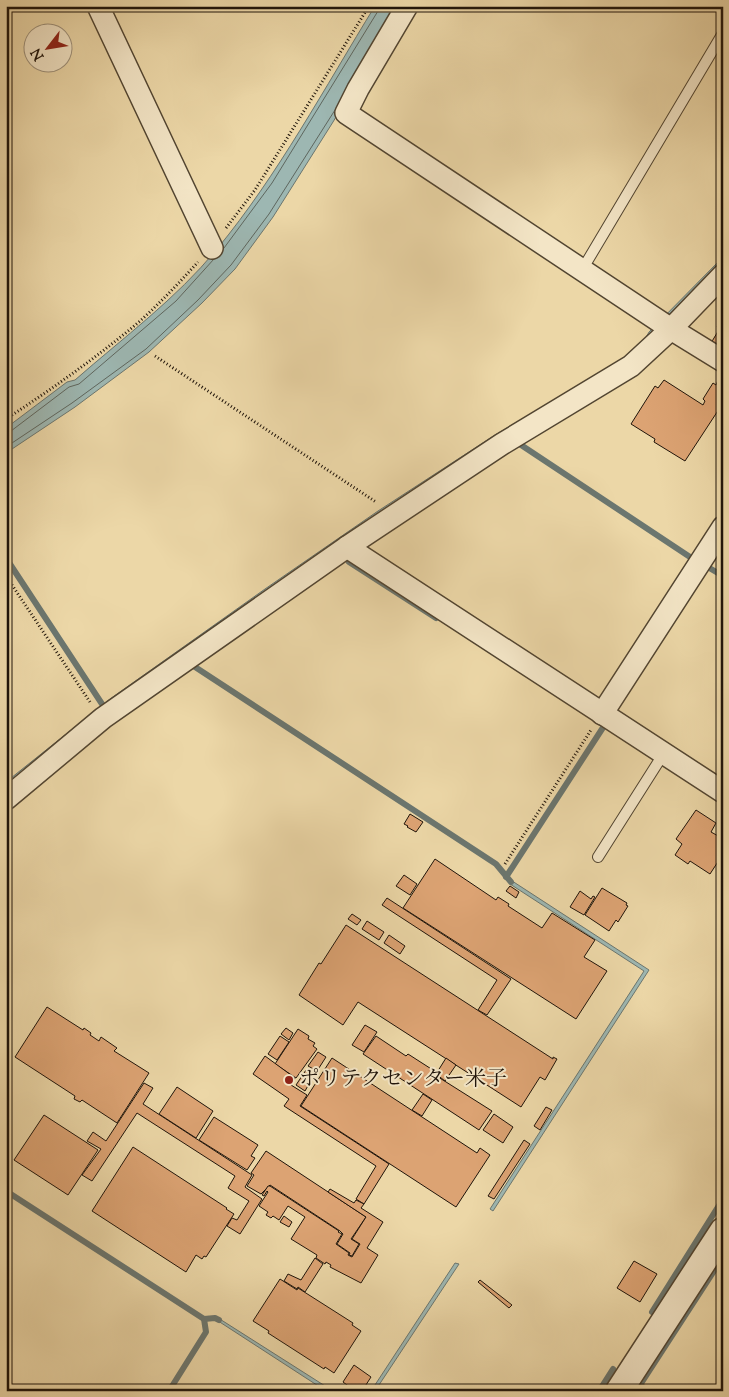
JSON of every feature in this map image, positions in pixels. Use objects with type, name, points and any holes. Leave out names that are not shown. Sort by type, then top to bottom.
[{"type":"street","points":[[98,6],[212,248]]},
{"type":"street","points":[[408,6],[358,89],[346,113],[723,362]]},
{"type":"street","points":[[6,799],[103,718],[347,547],[502,444],[619,375],[640,359],[665,325],[723,275]]},
{"type":"street","points":[[602,714],[723,527]]},
{"type":"street","points":[[347,547],[723,792]]},
{"type":"street","points":[[620,1391],[723,1231]]},
{"type":"lane","points":[[582,270],[723,33]]},
{"type":"lane","points":[[598,857],[664,753]]},
{"type":"path","points":[[156,356],[381,505]]},
{"type":"path","points":[[6,576],[94,708]]},
{"type":"path","points":[[505,864],[602,714]]},
{"type":"water","points":[[375,6],[402,6],[333,122],[273,217],[235,269],[202,303],[149,352],[75,407],[6,453],[6,428],[67,382],[75,380],[131,333],[184,285],[217,249],[281,161]]},
{"type":"water","points":[[723,257],[723,265],[656,332],[647,344],[6,789],[6,782],[110,699],[265,589],[378,511],[495,435],[621,361],[644,341],[649,332]]},
{"type":"water","points":[[506,877],[649,970],[493,1211],[490,1209],[644,971],[510,884]]},
{"type":"water","points":[[455,1263],[459,1264],[375,1391],[371,1391]]},
{"type":"water","points":[[215,1316],[333,1391],[326,1391],[212,1317]]},
{"type":"building","points":[[723,319],[723,350],[711,343],[720,328],[717,327]]},
{"type":"building","points":[[664,380],[703,405],[705,401],[703,399],[713,383],[716,385],[718,380],[723,383],[723,403],[685,461],[654,442],[655,439],[631,424],[655,386],[658,388]]},
{"type":"building","points":[[696,810],[716,823],[711,832],[720,837],[723,832],[723,854],[710,874],[690,861],[688,864],[675,855],[682,844],[676,839]]},
{"type":"building","points":[[410,814],[423,822],[416,832],[404,824]]},
{"type":"building","points":[[435,859],[496,900],[498,897],[509,904],[508,906],[542,928],[552,913],[595,940],[584,957],[607,971],[576,1019],[403,908]]},
{"type":"building","points":[[404,875],[417,884],[410,895],[396,886]]},
{"type":"building","points":[[510,886],[519,892],[516,898],[506,891]]},
{"type":"building","points":[[602,888],[627,903],[626,905],[628,906],[618,922],[616,920],[609,931],[585,915]]},
{"type":"building","points":[[580,891],[591,899],[593,896],[595,897],[584,915],[570,907]]},
{"type":"building","points":[[387,898],[511,979],[487,1015],[478,1010],[497,980],[382,905]]},
{"type":"building","points":[[352,914],[361,920],[357,925],[348,919]]},
{"type":"building","points":[[367,921],[384,932],[379,940],[362,929]]},
{"type":"building","points":[[346,925],[553,1059],[553,1057],[557,1059],[545,1080],[540,1077],[521,1107],[358,1002],[343,1025],[299,995]]},
{"type":"building","points":[[389,935],[405,946],[400,954],[384,943]]},
{"type":"building","points":[[47,1007],[83,1030],[84,1028],[99,1041],[101,1037],[117,1048],[114,1051],[149,1073],[117,1123],[82,1100],[80,1102],[74,1099],[75,1096],[15,1057]]},
{"type":"building","points":[[365,1025],[377,1032],[364,1052],[352,1045]]},
{"type":"building","points":[[286,1028],[293,1033],[289,1040],[281,1034]]},
{"type":"building","points":[[298,1029],[309,1036],[308,1039],[315,1043],[313,1046],[317,1049],[296,1078],[275,1064]]},
{"type":"building","points":[[280,1036],[289,1042],[277,1060],[268,1054]]},
{"type":"building","points":[[376,1036],[406,1056],[408,1054],[436,1072],[435,1075],[492,1111],[479,1130],[363,1054]]},
{"type":"building","points":[[318,1052],[326,1057],[317,1071],[308,1066]]},
{"type":"building","points":[[265,1056],[295,1078],[291,1085],[307,1095],[300,1106],[389,1164],[364,1204],[356,1199],[376,1166],[284,1106],[289,1099],[253,1074]]},
{"type":"building","points":[[332,1058],[477,1153],[480,1148],[490,1155],[456,1207],[301,1106]]},
{"type":"building","points":[[446,1058],[456,1065],[445,1081],[436,1074]]},
{"type":"building","points":[[306,1070],[314,1075],[305,1091],[296,1085]]},
{"type":"building","points":[[144,1083],[153,1088],[143,1104],[252,1175],[245,1187],[262,1199],[240,1234],[227,1226],[232,1218],[237,1220],[249,1201],[228,1188],[235,1176],[137,1113],[92,1181],[82,1175],[101,1149],[87,1141],[93,1132],[106,1141]]},
{"type":"building","points":[[177,1087],[213,1111],[196,1138],[159,1114]]},
{"type":"building","points":[[423,1094],[432,1100],[422,1116],[412,1110]]},
{"type":"building","points":[[546,1107],[552,1110],[540,1130],[534,1126]]},
{"type":"building","points":[[494,1114],[513,1127],[503,1143],[483,1130]]},
{"type":"building","points":[[44,1115],[98,1150],[68,1195],[14,1160]]},
{"type":"building","points":[[214,1117],[258,1145],[251,1156],[255,1158],[247,1170],[199,1140]]},
{"type":"building","points":[[524,1140],[530,1144],[494,1199],[488,1196]]},
{"type":"building","points":[[133,1147],[234,1214],[206,1257],[204,1256],[202,1259],[196,1255],[186,1272],[92,1211]]},
{"type":"building","points":[[266,1151],[366,1217],[351,1239],[359,1244],[352,1256],[337,1244],[343,1234],[340,1231],[270,1185],[261,1194],[247,1186],[254,1175],[251,1173]]},
{"type":"building","points":[[268,1186],[339,1231],[342,1234],[336,1244],[352,1257],[360,1244],[352,1239],[366,1217],[328,1192],[330,1189],[354,1203],[356,1200],[364,1204],[361,1208],[383,1222],[367,1248],[378,1255],[361,1283],[330,1267],[331,1265],[326,1262],[325,1264],[316,1258],[317,1255],[291,1239],[305,1217],[288,1206],[279,1220],[273,1216],[271,1218],[266,1215],[268,1212],[259,1206],[268,1192],[264,1196],[262,1195]]},
{"type":"building","points":[[284,1216],[292,1222],[289,1227],[280,1222]]},
{"type":"building","points":[[315,1258],[323,1264],[305,1292],[284,1281],[288,1274],[301,1280]]},
{"type":"building","points":[[634,1261],[657,1274],[640,1302],[617,1288]]},
{"type":"building","points":[[280,1279],[297,1290],[298,1288],[353,1323],[352,1325],[361,1331],[334,1373],[325,1367],[324,1369],[268,1333],[269,1331],[253,1321]]},
{"type":"building","points":[[480,1280],[512,1305],[509,1308],[478,1282]]},
{"type":"building","points":[[354,1365],[371,1377],[362,1391],[355,1391],[343,1382]]},
{"type":"waterway","points":[[515,441],[693,559]]},
{"type":"waterway","points":[[6,558],[104,707]]},
{"type":"waterway","points":[[349,562],[436,618]]},
{"type":"waterway","points":[[706,566],[723,576]]},
{"type":"waterway","points":[[192,665],[496,864],[511,882]]},
{"type":"waterway","points":[[506,877],[604,726]]},
{"type":"waterway","points":[[6,1191],[204,1319]]},
{"type":"waterway","points":[[652,1312],[723,1199]]},
{"type":"waterway","points":[[636,1391],[723,1257]]},
{"type":"waterway","points":[[169,1391],[206,1332],[204,1319],[215,1318],[219,1320]]},
{"type":"waterway","points":[[599,1391],[613,1369]]},
{"type":"waterway","points":[[640,1385],[648,1391]]},
{"type":"place","name":"ポリテクセンター米子","points":[[289,1080]]}]
